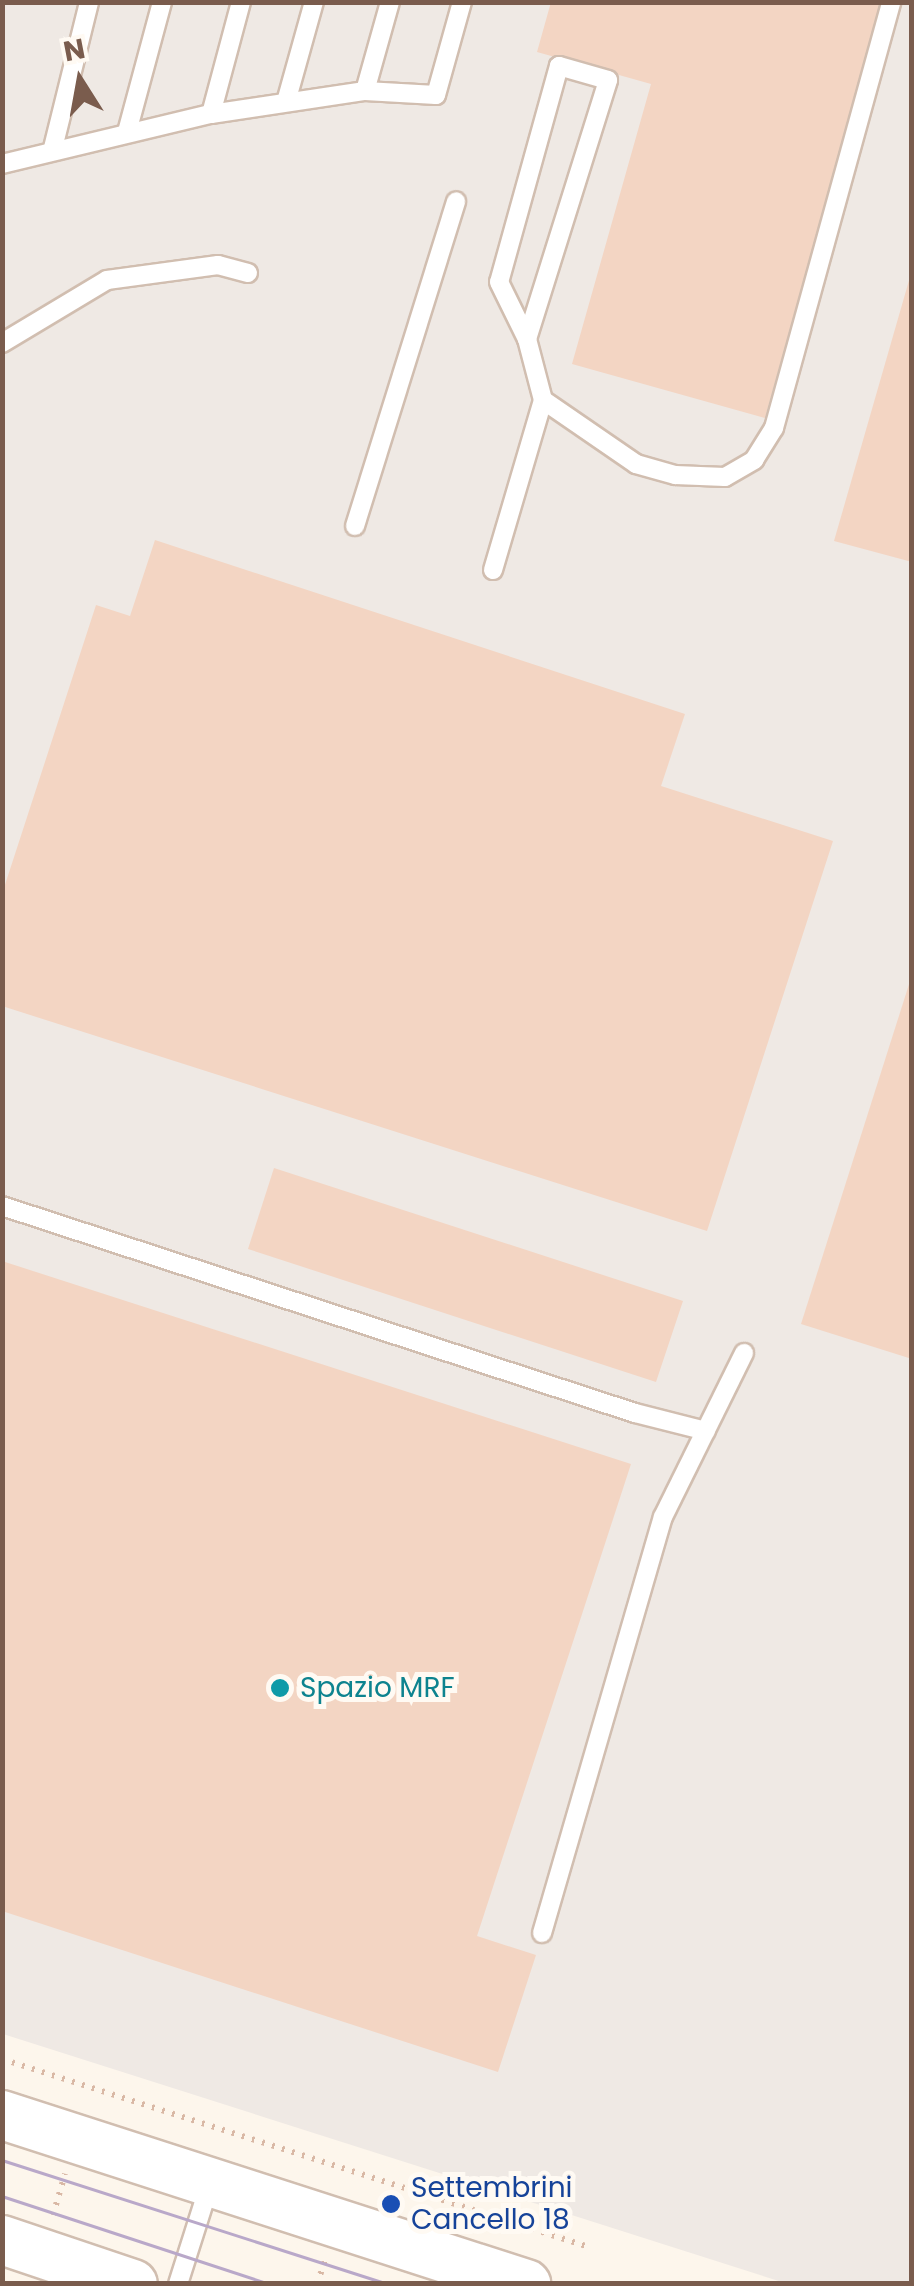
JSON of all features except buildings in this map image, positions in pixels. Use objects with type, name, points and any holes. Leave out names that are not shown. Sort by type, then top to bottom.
[{"type":"main road","points":[[2,2115],[526,2284]]},
{"type":"main road","points":[[22,2246],[133,2284]]},
{"type":"lane","points":[[53,148],[88,2]]},
{"type":"lane","points":[[128,132],[162,2]]},
{"type":"lane","points":[[211,114],[242,2]]},
{"type":"lane","points":[[286,102],[314,2]]},
{"type":"lane","points":[[365,90],[390,2]]},
{"type":"lane","points":[[2,164],[53,148],[211,114],[365,90],[436,94],[462,2]]},
{"type":"lane","points":[[543,400],[636,464],[662,472],[724,478],[754,460],[774,428],[890,2]]},
{"type":"lane","points":[[493,570],[543,400],[528,339],[498,282],[559,66],[608,80],[528,339]]},
{"type":"lane","points":[[355,526],[456,201]]},
{"type":"lane","points":[[2,344],[107,280],[218,265],[248,273]]},
{"type":"lane","points":[[2,1206],[634,1413],[706,1431]]},
{"type":"lane","points":[[542,1933],[663,1517],[744,1352]]},
{"type":"lane","points":[[178,2284],[210,2182]]},
{"type":"path","points":[[2,2058],[589,2247]]},
{"type":"path","points":[[22,2246],[75,2138],[90,2086]]},
{"type":"shaded area","points":[[3,3],[911,3],[911,2283],[785,2283],[3,2034]]},
{"type":"tram line","points":[[2,2160],[388,2284]]},
{"type":"tram line","points":[[2,2196],[269,2284]]},
{"type":"place","name":"Spazio MRF","points":[[280,1688]]},
{"type":"place","name":"Settembrini Cancello 18","points":[[391,2204]]}]
